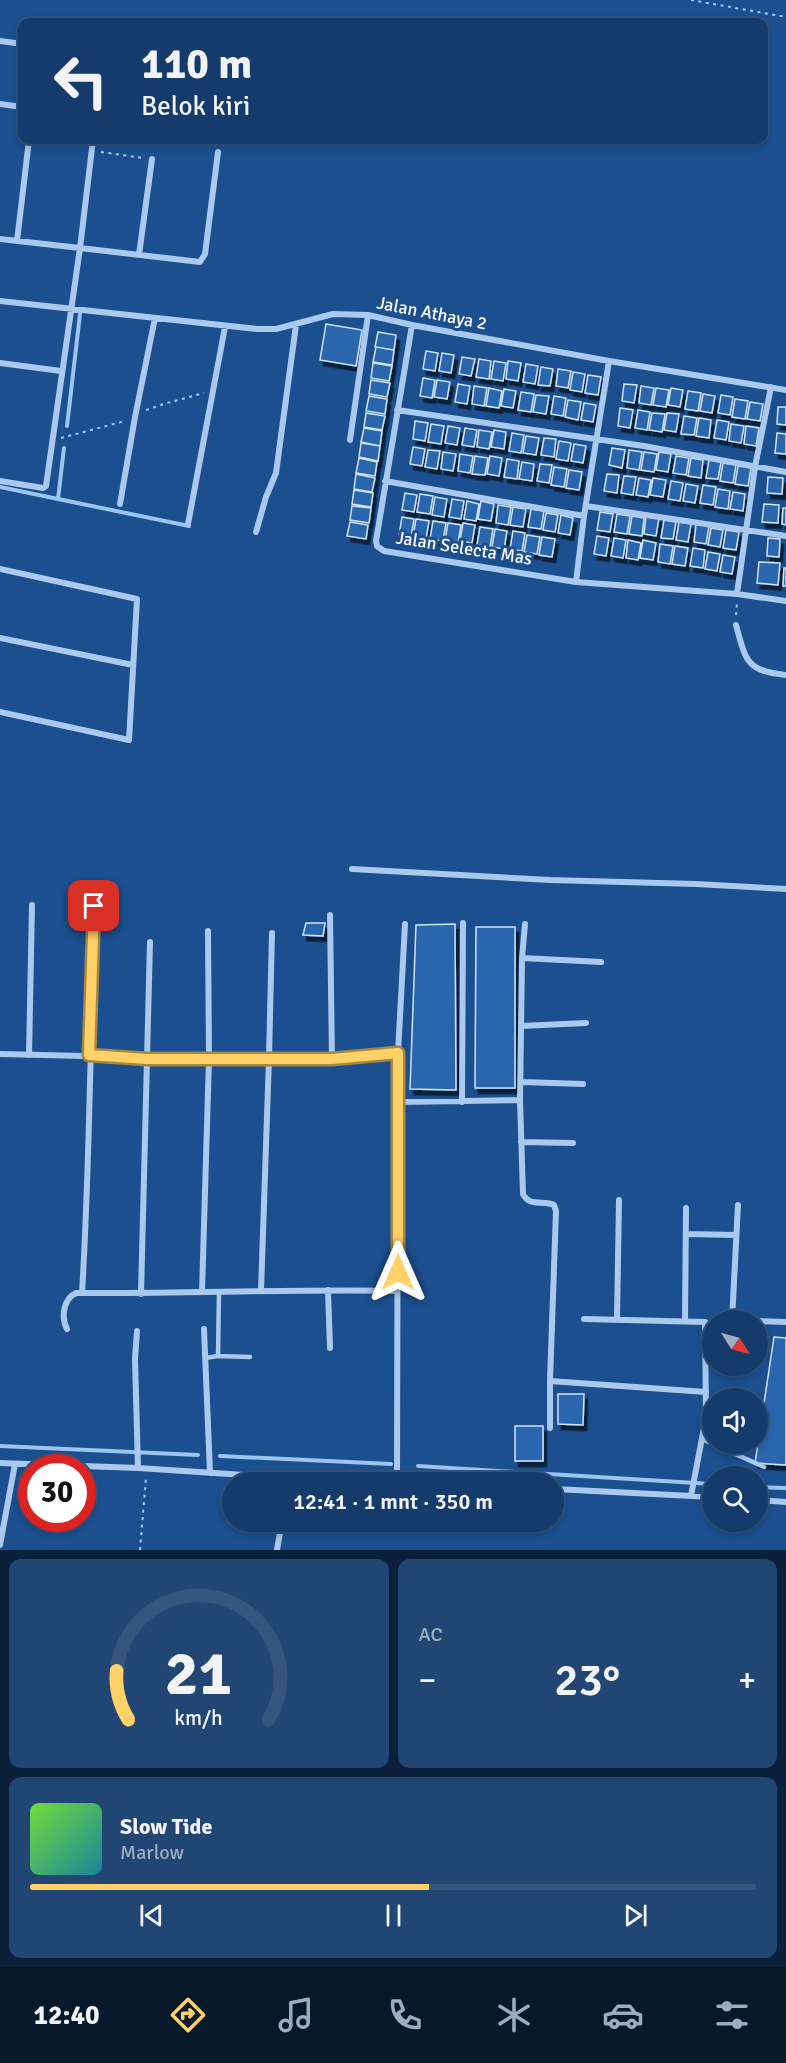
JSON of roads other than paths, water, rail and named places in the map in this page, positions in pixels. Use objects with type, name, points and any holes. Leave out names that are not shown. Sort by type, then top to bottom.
[{"type":"street","points":[[0,41],[18,43]]},
{"type":"street","points":[[0,104],[18,106]]},
{"type":"street","points":[[16,241],[28,144]]},
{"type":"street","points":[[0,481],[34,487],[44,488],[46,486],[80,248],[92,144]]},
{"type":"street","points":[[0,239],[200,262],[203,259],[218,152]]},
{"type":"street","points":[[139,255],[152,159]]},
{"type":"street","name":"Jalan Athaya 2","points":[[0,301],[225,327],[276,329],[333,314],[368,315],[609,361],[786,390]]},
{"type":"street","points":[[350,440],[368,315]]},
{"type":"street","points":[[120,504],[155,318]]},
{"type":"street","points":[[256,532],[276,473],[296,325]]},
{"type":"street","name":"Jalan Selecta Mas","points":[[412,325],[376,540],[380,549],[576,582],[737,594],[786,601]]},
{"type":"street","points":[[188,524],[225,327]]},
{"type":"street","points":[[576,582],[584,516],[609,361]]},
{"type":"street","points":[[0,363],[61,370]]},
{"type":"street","points":[[737,594],[755,467],[771,387]]},
{"type":"street","points":[[397,410],[644,446],[786,472]]},
{"type":"street","points":[[385,481],[584,516]]},
{"type":"street","points":[[586,506],[786,536]]},
{"type":"street","points":[[0,569],[137,599],[129,740],[0,712]]},
{"type":"street","points":[[736,625],[743,651],[751,665],[763,673],[786,675]]},
{"type":"street","points":[[0,638],[134,665]]},
{"type":"street","points":[[352,869],[550,880],[786,889]]},
{"type":"street","points":[[29,1055],[32,905]]},
{"type":"street","points":[[82,1293],[94,906]]},
{"type":"street","points":[[330,915],[332,1059]]},
{"type":"street","points":[[462,1102],[463,923]]},
{"type":"street","points":[[397,1472],[398,1053],[405,924]]},
{"type":"street","points":[[525,924],[522,958],[520,1100],[523,1194],[530,1202],[554,1205],[555,1211],[550,1428]]},
{"type":"street","points":[[202,1292],[209,1059],[208,931]]},
{"type":"street","points":[[261,1291],[272,933]]},
{"type":"street","points":[[141,1294],[150,942]]},
{"type":"street","points":[[522,958],[600,962]]},
{"type":"street","points":[[521,1026],[586,1023]]},
{"type":"street","points":[[0,1054],[89,1055],[147,1059],[332,1059],[398,1053]]},
{"type":"street","points":[[522,1082],[583,1084]]},
{"type":"street","points":[[398,1102],[520,1100]]},
{"type":"street","points":[[521,1142],[573,1143]]},
{"type":"street","points":[[618,1320],[619,1200]]},
{"type":"street","points":[[732,1310],[738,1205]]},
{"type":"street","points":[[685,1321],[686,1208]]},
{"type":"street","points":[[686,1234],[736,1234]]},
{"type":"street","points":[[328,1290],[330,1348]]},
{"type":"street","points":[[67,1329],[64,1323],[65,1304],[71,1296],[82,1293],[397,1291]]},
{"type":"street","points":[[584,1319],[702,1321]]},
{"type":"street","points":[[768,1321],[786,1322]]},
{"type":"street","points":[[204,1329],[210,1473]]},
{"type":"street","points":[[136,1331],[138,1468]]},
{"type":"street","points":[[550,1381],[702,1392]]},
{"type":"street","points":[[692,1496],[702,1439]]},
{"type":"street","points":[[0,1463],[138,1468],[222,1474]]},
{"type":"street","points":[[0,1545],[15,1464]]},
{"type":"street","points":[[564,1490],[702,1496]]},
{"type":"street","points":[[768,1501],[786,1502]]},
{"type":"street","points":[[277,1550],[280,1532]]},
{"type":"lane","points":[[218,1356],[219,1292]]},
{"type":"lane","points":[[205,1358],[250,1357]]},
{"type":"lane","points":[[735,1454],[762,1466]]},
{"type":"waterway","points":[[67,426],[80,314]]},
{"type":"waterway","points":[[0,487],[58,499],[64,448]]},
{"type":"waterway","points":[[58,499],[189,526]]},
{"type":"waterway","points":[[0,1446],[198,1455]]},
{"type":"waterway","points":[[220,1456],[391,1464]]},
{"type":"waterway","points":[[418,1466],[702,1483]]},
{"type":"waterway","points":[[768,1487],[786,1488]]}]
